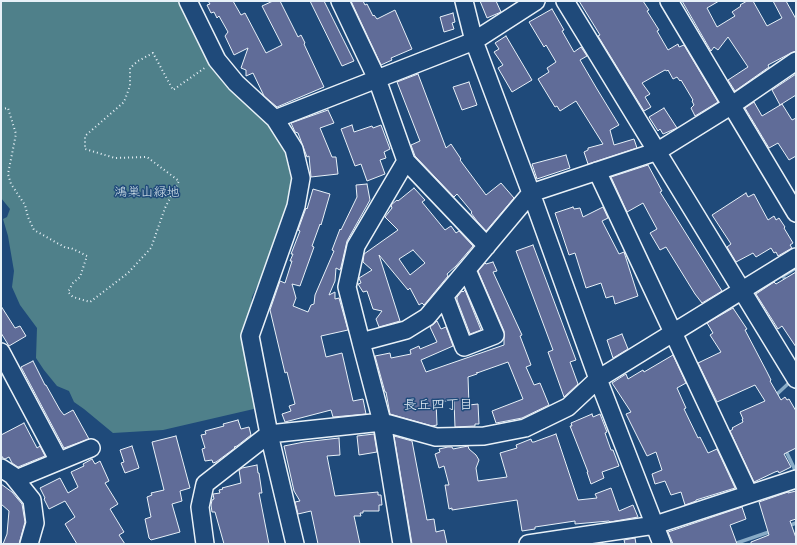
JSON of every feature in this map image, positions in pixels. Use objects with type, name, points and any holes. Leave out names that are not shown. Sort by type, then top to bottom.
[{"type":"street","points":[[188,1],[217,60],[236,83],[275,119],[294,149],[301,178],[296,206],[250,336],[269,434],[295,544]]},
{"type":"street","points":[[340,1],[377,79],[406,161],[487,246]]},
{"type":"street","points":[[464,1],[474,41],[598,379],[662,544]]},
{"type":"street","points":[[275,119],[474,41],[536,1]]},
{"type":"street","points":[[565,1],[796,379]]},
{"type":"street","points":[[669,1],[796,213]]},
{"type":"street","points":[[361,342],[406,330],[427,317],[531,193],[658,151],[796,61]]},
{"type":"street","points":[[402,544],[382,422],[347,287],[356,246],[406,161]]},
{"type":"street","points":[[597,171],[749,494]]},
{"type":"street","points":[[205,544],[200,507],[205,484],[269,434],[382,422],[436,437],[484,436],[525,428],[568,407],[598,379],[796,257]]},
{"type":"street","points":[[445,296],[464,347],[495,335],[467,270]]},
{"type":"street","points":[[1,354],[59,461]]},
{"type":"street","points":[[16,479],[91,448]]},
{"type":"street","points":[[1,468],[16,479],[32,500],[35,523],[29,544]]},
{"type":"street","points":[[528,544],[655,525],[796,479]]},
{"type":"path","points":[[1,109],[8,108],[16,134],[8,174],[11,184],[25,205],[28,217],[34,230],[66,248],[71,248],[86,256],[80,277],[73,283],[68,292],[73,297],[90,302],[128,273],[150,248],[165,208],[179,181],[147,157],[115,158],[86,149],[85,136],[124,102],[130,86],[130,68],[138,61],[152,53],[174,90],[217,60]]},
{"type":"green space","name":"鴻巣山緑地","points":[[1,1],[183,1],[266,118],[286,155],[292,183],[285,217],[265,269],[252,297],[246,351],[258,408],[163,430],[113,433],[74,402],[69,391],[57,386],[36,358],[37,328],[20,305],[12,287],[14,271],[8,236],[3,219],[7,217],[10,209],[1,198]]},
{"type":"building","points":[[208,1],[233,1],[241,15],[245,13],[266,53],[282,45],[262,6],[273,1],[280,1],[298,37],[301,35],[324,87],[277,107],[264,96],[253,73],[246,76],[246,70],[241,68],[248,48],[234,55],[225,36],[228,32],[219,16],[217,18],[214,12],[211,13],[207,5],[210,4]]},
{"type":"building","points":[[310,1],[324,1],[354,61],[342,66]]},
{"type":"building","points":[[351,1],[363,1],[365,5],[367,4],[373,16],[374,15],[377,19],[395,10],[412,49],[391,58],[392,60],[381,65]]},
{"type":"building","points":[[480,1],[496,1],[501,12],[487,18]]},
{"type":"building","points":[[579,1],[643,1],[649,10],[647,11],[659,30],[657,31],[668,50],[678,44],[679,47],[684,45],[718,102],[695,116],[691,108],[694,105],[693,100],[681,80],[680,81],[677,77],[673,79],[668,70],[665,70],[642,83],[650,94],[645,97],[651,107],[644,111],[598,36],[600,35]]},
{"type":"building","points":[[682,1],[719,1],[707,8],[717,27],[735,16],[732,12],[747,1],[753,1],[767,26],[782,18],[773,1],[786,1],[796,19],[796,51],[768,65],[769,67],[735,91],[728,80],[748,67],[728,37],[718,50],[714,47],[711,51]]},
{"type":"building","points":[[552,9],[574,52],[581,47],[587,56],[580,60],[619,125],[610,130],[614,145],[634,139],[637,148],[588,164],[584,152],[588,150],[588,148],[603,144],[576,101],[560,111],[557,106],[555,107],[538,79],[549,72],[547,68],[556,62],[546,45],[544,47],[529,22]]},
{"type":"building","points":[[453,13],[455,22],[452,23],[454,29],[444,32],[440,17]]},
{"type":"building","points":[[506,36],[532,80],[512,92],[498,68],[503,65],[494,52],[499,49],[495,43]]},
{"type":"building","points":[[418,74],[446,148],[451,144],[461,159],[460,160],[486,195],[501,183],[514,198],[486,231],[457,194],[454,197],[415,156],[411,145],[420,141],[397,82]]},
{"type":"building","points":[[796,74],[796,95],[780,105],[772,90]]},
{"type":"building","points":[[469,82],[477,105],[462,110],[453,87]]},
{"type":"building","points":[[754,102],[762,116],[782,104],[792,120],[796,118],[796,156],[789,160],[778,143],[769,148],[745,108]]},
{"type":"building","points":[[664,108],[677,128],[663,134],[660,129],[658,131],[649,117]]},
{"type":"building","points":[[328,110],[334,123],[320,128],[332,157],[336,157],[338,174],[311,177],[309,156],[307,157],[298,133],[295,132],[291,123]]},
{"type":"building","points":[[352,125],[354,132],[372,126],[373,128],[381,125],[390,149],[384,152],[386,158],[380,160],[385,174],[367,181],[361,164],[355,166],[341,129]]},
{"type":"building","points":[[566,155],[570,168],[537,179],[532,164]]},
{"type":"building","points":[[648,165],[662,191],[660,192],[722,291],[702,303],[666,247],[660,250],[650,233],[657,229],[643,203],[627,212],[611,177]]},
{"type":"building","points":[[367,184],[370,200],[347,241],[340,270],[336,268],[335,281],[329,295],[335,292],[335,299],[339,298],[348,330],[321,336],[326,357],[342,353],[353,401],[363,399],[366,414],[333,417],[331,410],[285,422],[282,414],[291,411],[289,406],[295,404],[287,372],[285,373],[270,310],[280,281],[285,283],[292,261],[290,261],[293,254],[291,254],[300,231],[298,230],[306,208],[307,209],[313,189],[330,194],[321,225],[320,224],[312,246],[314,247],[300,286],[292,284],[296,298],[293,306],[308,312],[311,305],[314,304],[315,295],[334,251],[332,250],[340,229],[341,230],[357,197],[356,185]]},
{"type":"building","points":[[414,188],[425,200],[422,202],[445,230],[451,226],[456,233],[459,231],[473,246],[447,274],[448,276],[424,305],[422,303],[419,305],[410,288],[408,290],[379,255],[400,321],[379,327],[376,319],[382,311],[373,309],[367,291],[363,292],[358,284],[361,283],[359,278],[372,270],[363,262],[364,254],[398,230],[385,217],[392,208],[391,205],[397,200],[398,201]],"holes":[[[413,250],[425,263],[410,275],[399,259]]]},
{"type":"building","points":[[746,193],[748,197],[754,194],[768,220],[774,216],[776,220],[779,218],[793,243],[790,245],[792,248],[778,256],[771,248],[756,257],[753,253],[736,262],[727,247],[731,244],[712,215]]},
{"type":"building","points":[[573,207],[574,209],[580,208],[583,217],[603,207],[608,218],[602,221],[619,254],[624,252],[638,296],[615,304],[613,296],[606,298],[601,283],[586,288],[575,253],[569,255],[555,213]]},
{"type":"building","points":[[533,245],[576,360],[570,362],[578,384],[564,397],[548,352],[553,350],[516,251]]},
{"type":"building","points":[[493,262],[497,271],[493,272],[522,335],[520,336],[531,365],[526,367],[534,385],[540,383],[549,405],[522,418],[496,423],[492,411],[523,399],[508,362],[468,377],[469,405],[478,404],[479,424],[475,424],[475,426],[455,427],[454,401],[436,401],[437,425],[432,426],[390,414],[386,392],[375,356],[390,353],[391,358],[411,354],[410,350],[419,346],[420,349],[437,342],[430,327],[437,321],[441,329],[446,327],[453,346],[421,360],[426,372],[504,345],[504,331],[478,271],[485,263]]},
{"type":"building","points":[[796,272],[796,347],[782,326],[778,329],[756,294],[774,282],[776,284]]},
{"type":"building","points":[[465,290],[481,330],[470,334],[457,300],[457,297],[462,291],[463,292]]},
{"type":"building","points":[[1,306],[15,328],[20,326],[26,336],[9,346],[1,333]]},
{"type":"building","points":[[733,308],[747,329],[745,330],[781,400],[785,397],[787,400],[789,399],[796,411],[796,448],[784,454],[791,467],[779,473],[778,471],[775,472],[754,482],[730,431],[733,429],[732,428],[743,422],[740,412],[765,401],[755,385],[717,402],[698,363],[721,352],[710,335],[713,333],[707,323]]},
{"type":"building","points":[[622,334],[628,349],[613,358],[607,340]]},
{"type":"building","points":[[673,355],[686,383],[677,388],[686,408],[684,409],[698,438],[700,437],[708,453],[717,449],[735,488],[685,505],[681,492],[671,495],[665,481],[655,484],[652,474],[662,470],[656,452],[647,456],[626,414],[631,412],[612,383],[626,374],[628,379],[643,370],[644,372]]},
{"type":"building","points":[[33,361],[60,410],[64,415],[73,410],[89,439],[64,448],[21,367]]},
{"type":"building","points":[[592,414],[593,417],[600,414],[607,432],[605,433],[611,450],[613,450],[619,466],[602,472],[604,478],[591,484],[588,472],[570,426],[572,426],[571,423]]},
{"type":"building","points":[[238,420],[241,429],[249,427],[251,435],[216,462],[213,463],[212,460],[205,461],[202,449],[205,448],[201,435],[206,434],[205,431],[224,426],[223,424]]},
{"type":"building","points":[[24,423],[37,448],[40,446],[45,456],[18,467],[12,463],[9,457],[5,459],[1,455],[1,435]]},
{"type":"building","points":[[374,434],[377,452],[359,455],[357,436]]},
{"type":"building","points":[[556,434],[578,500],[597,498],[595,494],[611,488],[619,511],[633,505],[638,517],[610,522],[575,524],[575,521],[535,527],[535,529],[522,531],[517,500],[452,510],[452,508],[449,509],[445,485],[449,485],[444,466],[439,468],[435,454],[440,452],[439,449],[452,447],[453,449],[468,446],[479,460],[476,468],[478,481],[507,477],[500,453],[517,448],[516,445],[531,439],[532,442],[534,442]]},
{"type":"building","points":[[176,436],[190,488],[180,491],[182,501],[172,504],[180,532],[151,540],[149,538],[145,519],[151,517],[147,497],[152,495],[151,493],[164,490],[152,442]]},
{"type":"building","points":[[394,436],[412,441],[427,520],[434,519],[436,532],[444,530],[447,544],[412,544]]},
{"type":"building","points":[[339,438],[340,455],[327,456],[335,496],[378,492],[378,495],[381,495],[382,505],[379,505],[379,511],[363,511],[363,513],[360,513],[361,516],[354,516],[360,544],[318,544],[311,511],[298,514],[295,502],[300,501],[294,491],[284,446]]},
{"type":"building","points":[[132,446],[139,468],[125,473],[121,463],[124,462],[120,450]]},
{"type":"building","points":[[92,459],[95,464],[100,461],[109,481],[105,483],[118,504],[110,509],[124,532],[119,535],[125,544],[77,544],[65,524],[75,517],[65,501],[49,509],[44,499],[45,498],[40,488],[60,478],[68,493],[78,487],[71,472],[84,466],[83,464]]},
{"type":"building","points":[[257,465],[262,493],[259,493],[269,544],[224,544],[215,512],[212,512],[211,505],[212,500],[214,499],[213,494],[220,493],[219,490],[223,489],[222,488],[241,483],[239,470]]},
{"type":"building","points":[[1,484],[12,492],[22,504],[25,522],[19,544],[3,544],[7,534],[9,511],[1,504]]},
{"type":"building","points":[[796,491],[796,519],[790,521],[796,538],[796,544],[751,544],[751,542],[769,535],[759,502],[788,492]]},
{"type":"building","points":[[742,507],[746,519],[730,525],[737,544],[673,544],[668,532]]},
{"type":"building","points":[[635,538],[636,544],[625,544],[624,540]]},
{"type":"waterway","points":[[787,283],[783,276],[796,268]]},
{"type":"waterway","points":[[775,396],[791,381]]},
{"type":"waterway","points":[[785,449],[796,472]]},
{"type":"waterway","points":[[788,526],[796,523]]},
{"type":"waterway","points":[[734,544],[772,531]]},
{"type":"district","name":"長丘四丁目","points":[[438,405]]}]
